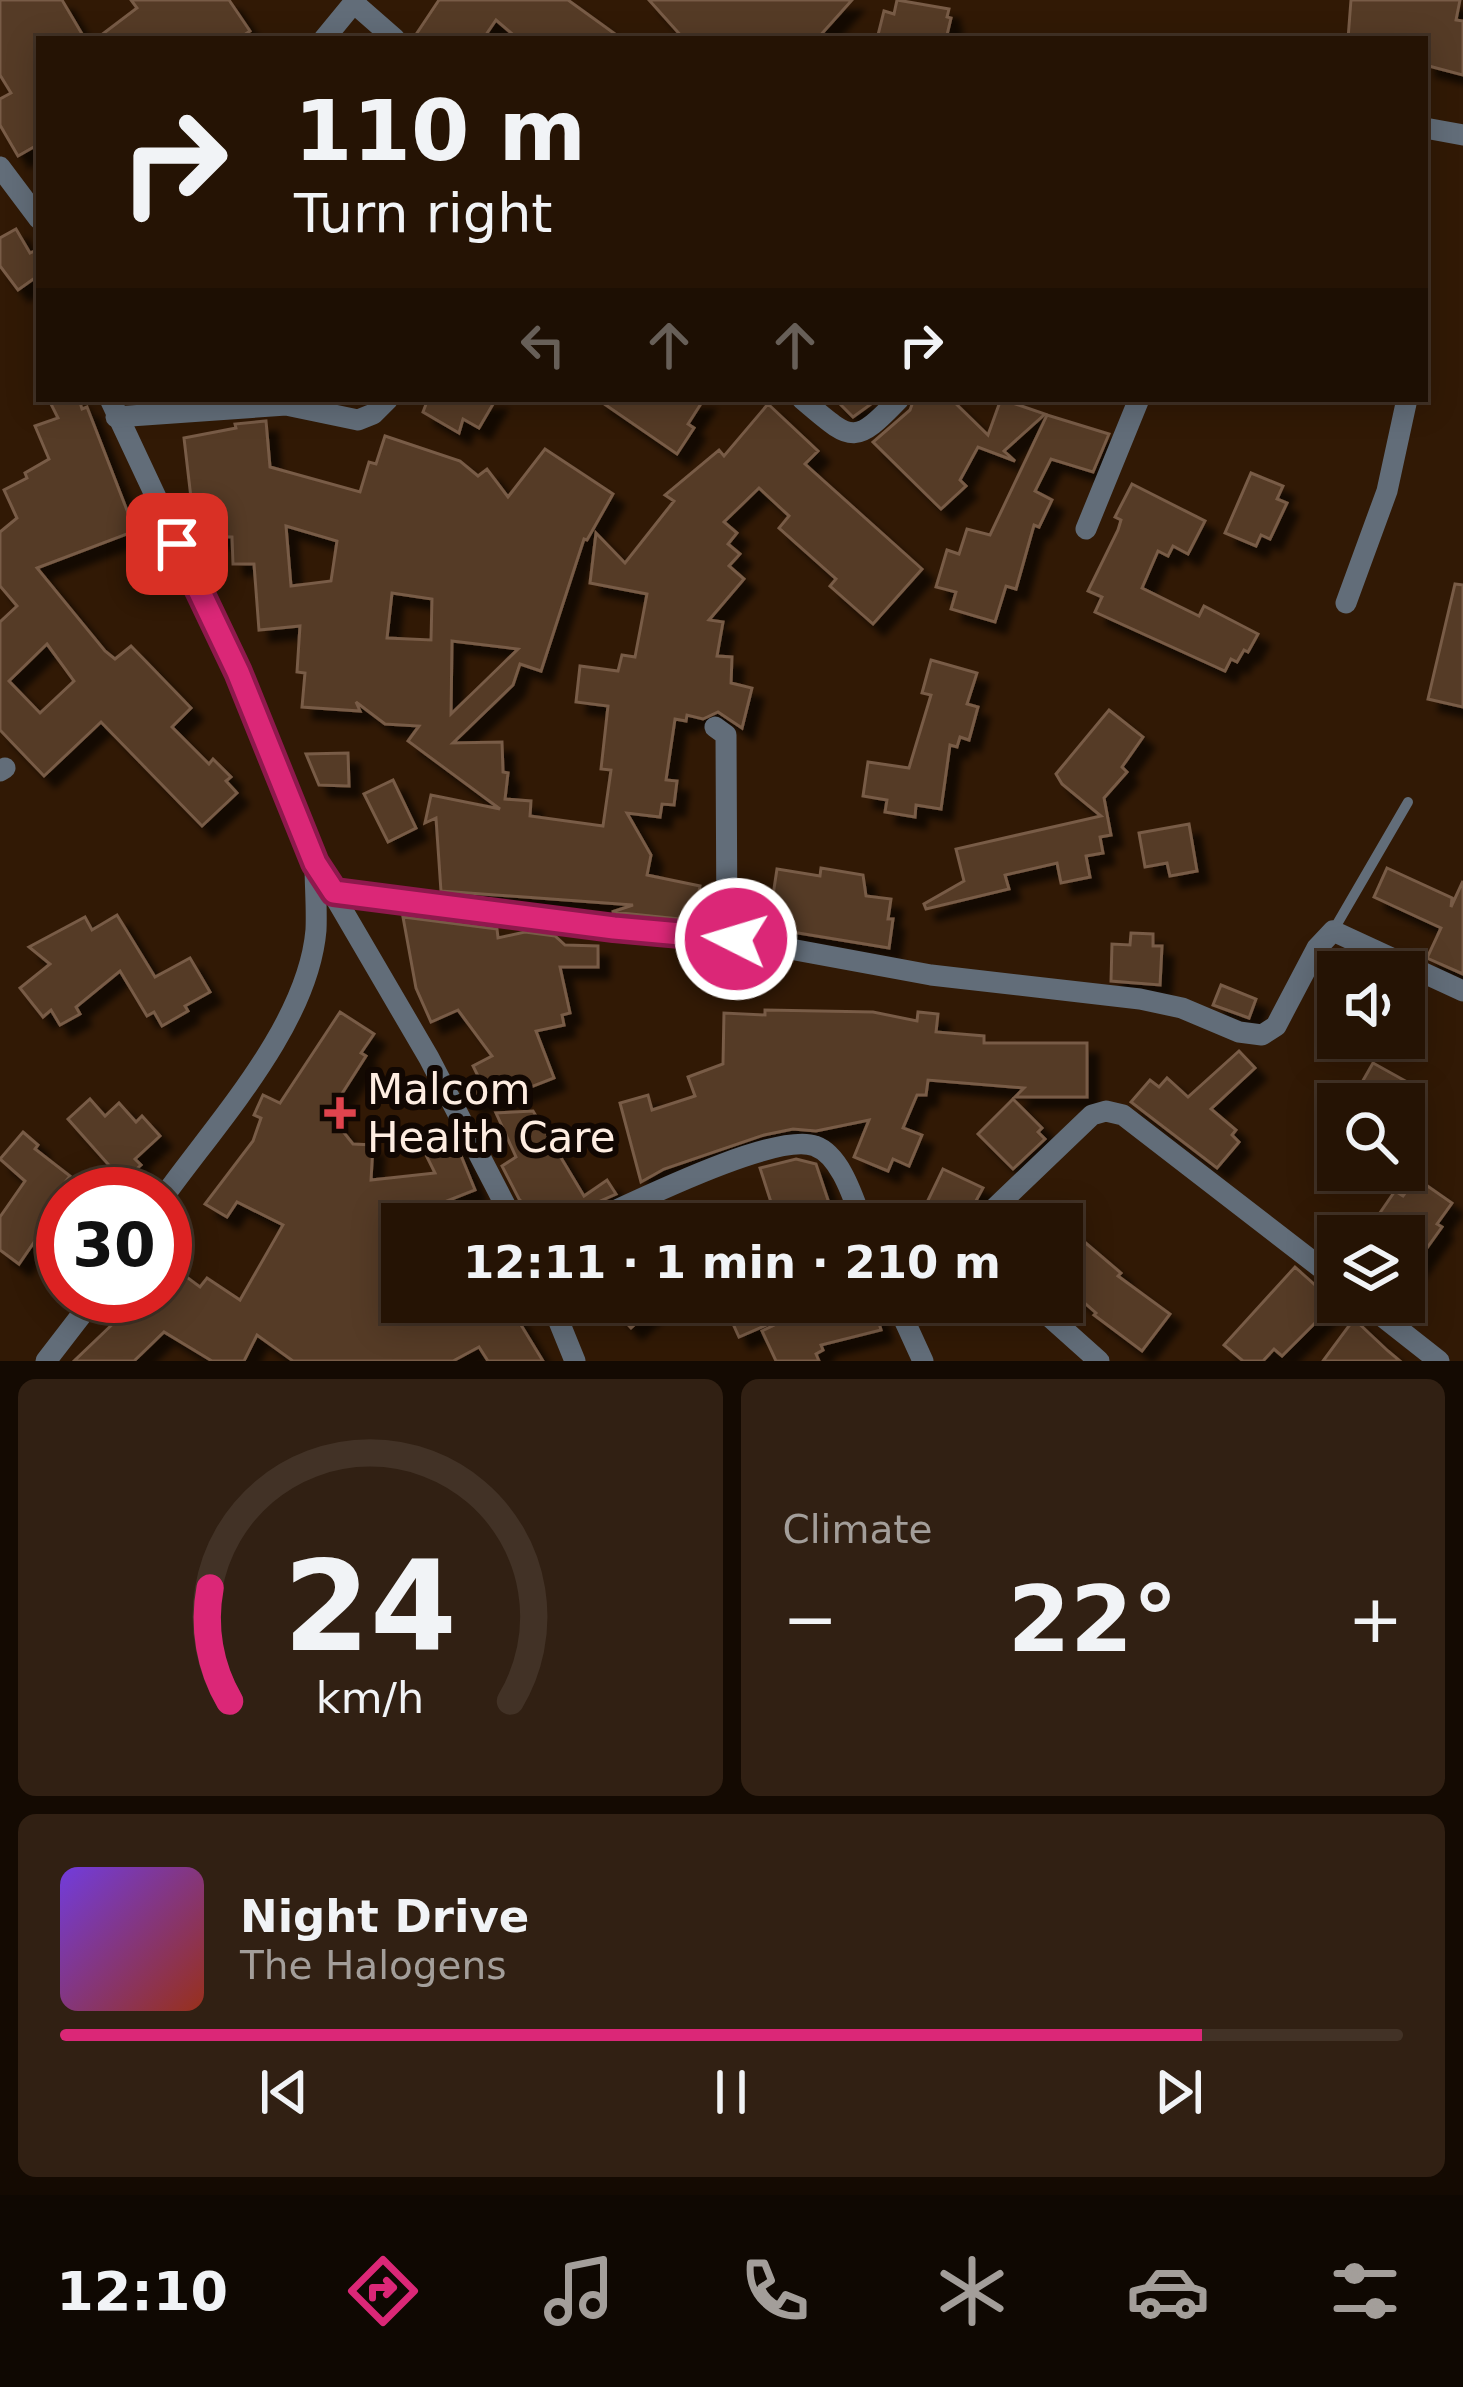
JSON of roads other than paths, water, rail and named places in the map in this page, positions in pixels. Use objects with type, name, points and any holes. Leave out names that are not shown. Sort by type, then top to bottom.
[{"type":"street","points":[[327,36],[355,2],[392,36]]},
{"type":"street","points":[[1428,129],[1463,135]]},
{"type":"street","points":[[0,167],[36,215]]},
{"type":"street","points":[[385,402],[373,415],[358,420],[286,406],[113,408],[238,672],[315,863],[429,1058],[503,1203]]},
{"type":"street","points":[[806,402],[852,433],[869,431],[896,402]]},
{"type":"street","points":[[1086,530],[1138,402]]},
{"type":"street","points":[[1346,604],[1378,522],[1408,402]]},
{"type":"street","points":[[715,727],[727,735],[727,939]]},
{"type":"street","points":[[185,1167],[268,1052],[302,989],[316,932],[315,863]]},
{"type":"street","points":[[334,892],[727,939],[932,975],[1140,999],[1182,1008],[1238,1033],[1262,1035],[1276,1026],[1317,948],[1333,931],[1463,991]]},
{"type":"street","points":[[1000,1203],[1092,1115],[1123,1114],[1317,1265]]},
{"type":"street","points":[[634,1203],[733,1160],[802,1143],[819,1147],[835,1162],[854,1203]]},
{"type":"street","points":[[46,1361],[75,1323]]},
{"type":"street","points":[[560,1323],[575,1361]]},
{"type":"street","points":[[906,1323],[923,1361]]},
{"type":"street","points":[[1057,1323],[1099,1361]]},
{"type":"street","points":[[1391,1323],[1439,1361]]},
{"type":"lane","points":[[1333,931],[1408,802]]},
{"type":"place","name":"Malcom Health Care","points":[[340,1113]]}]
